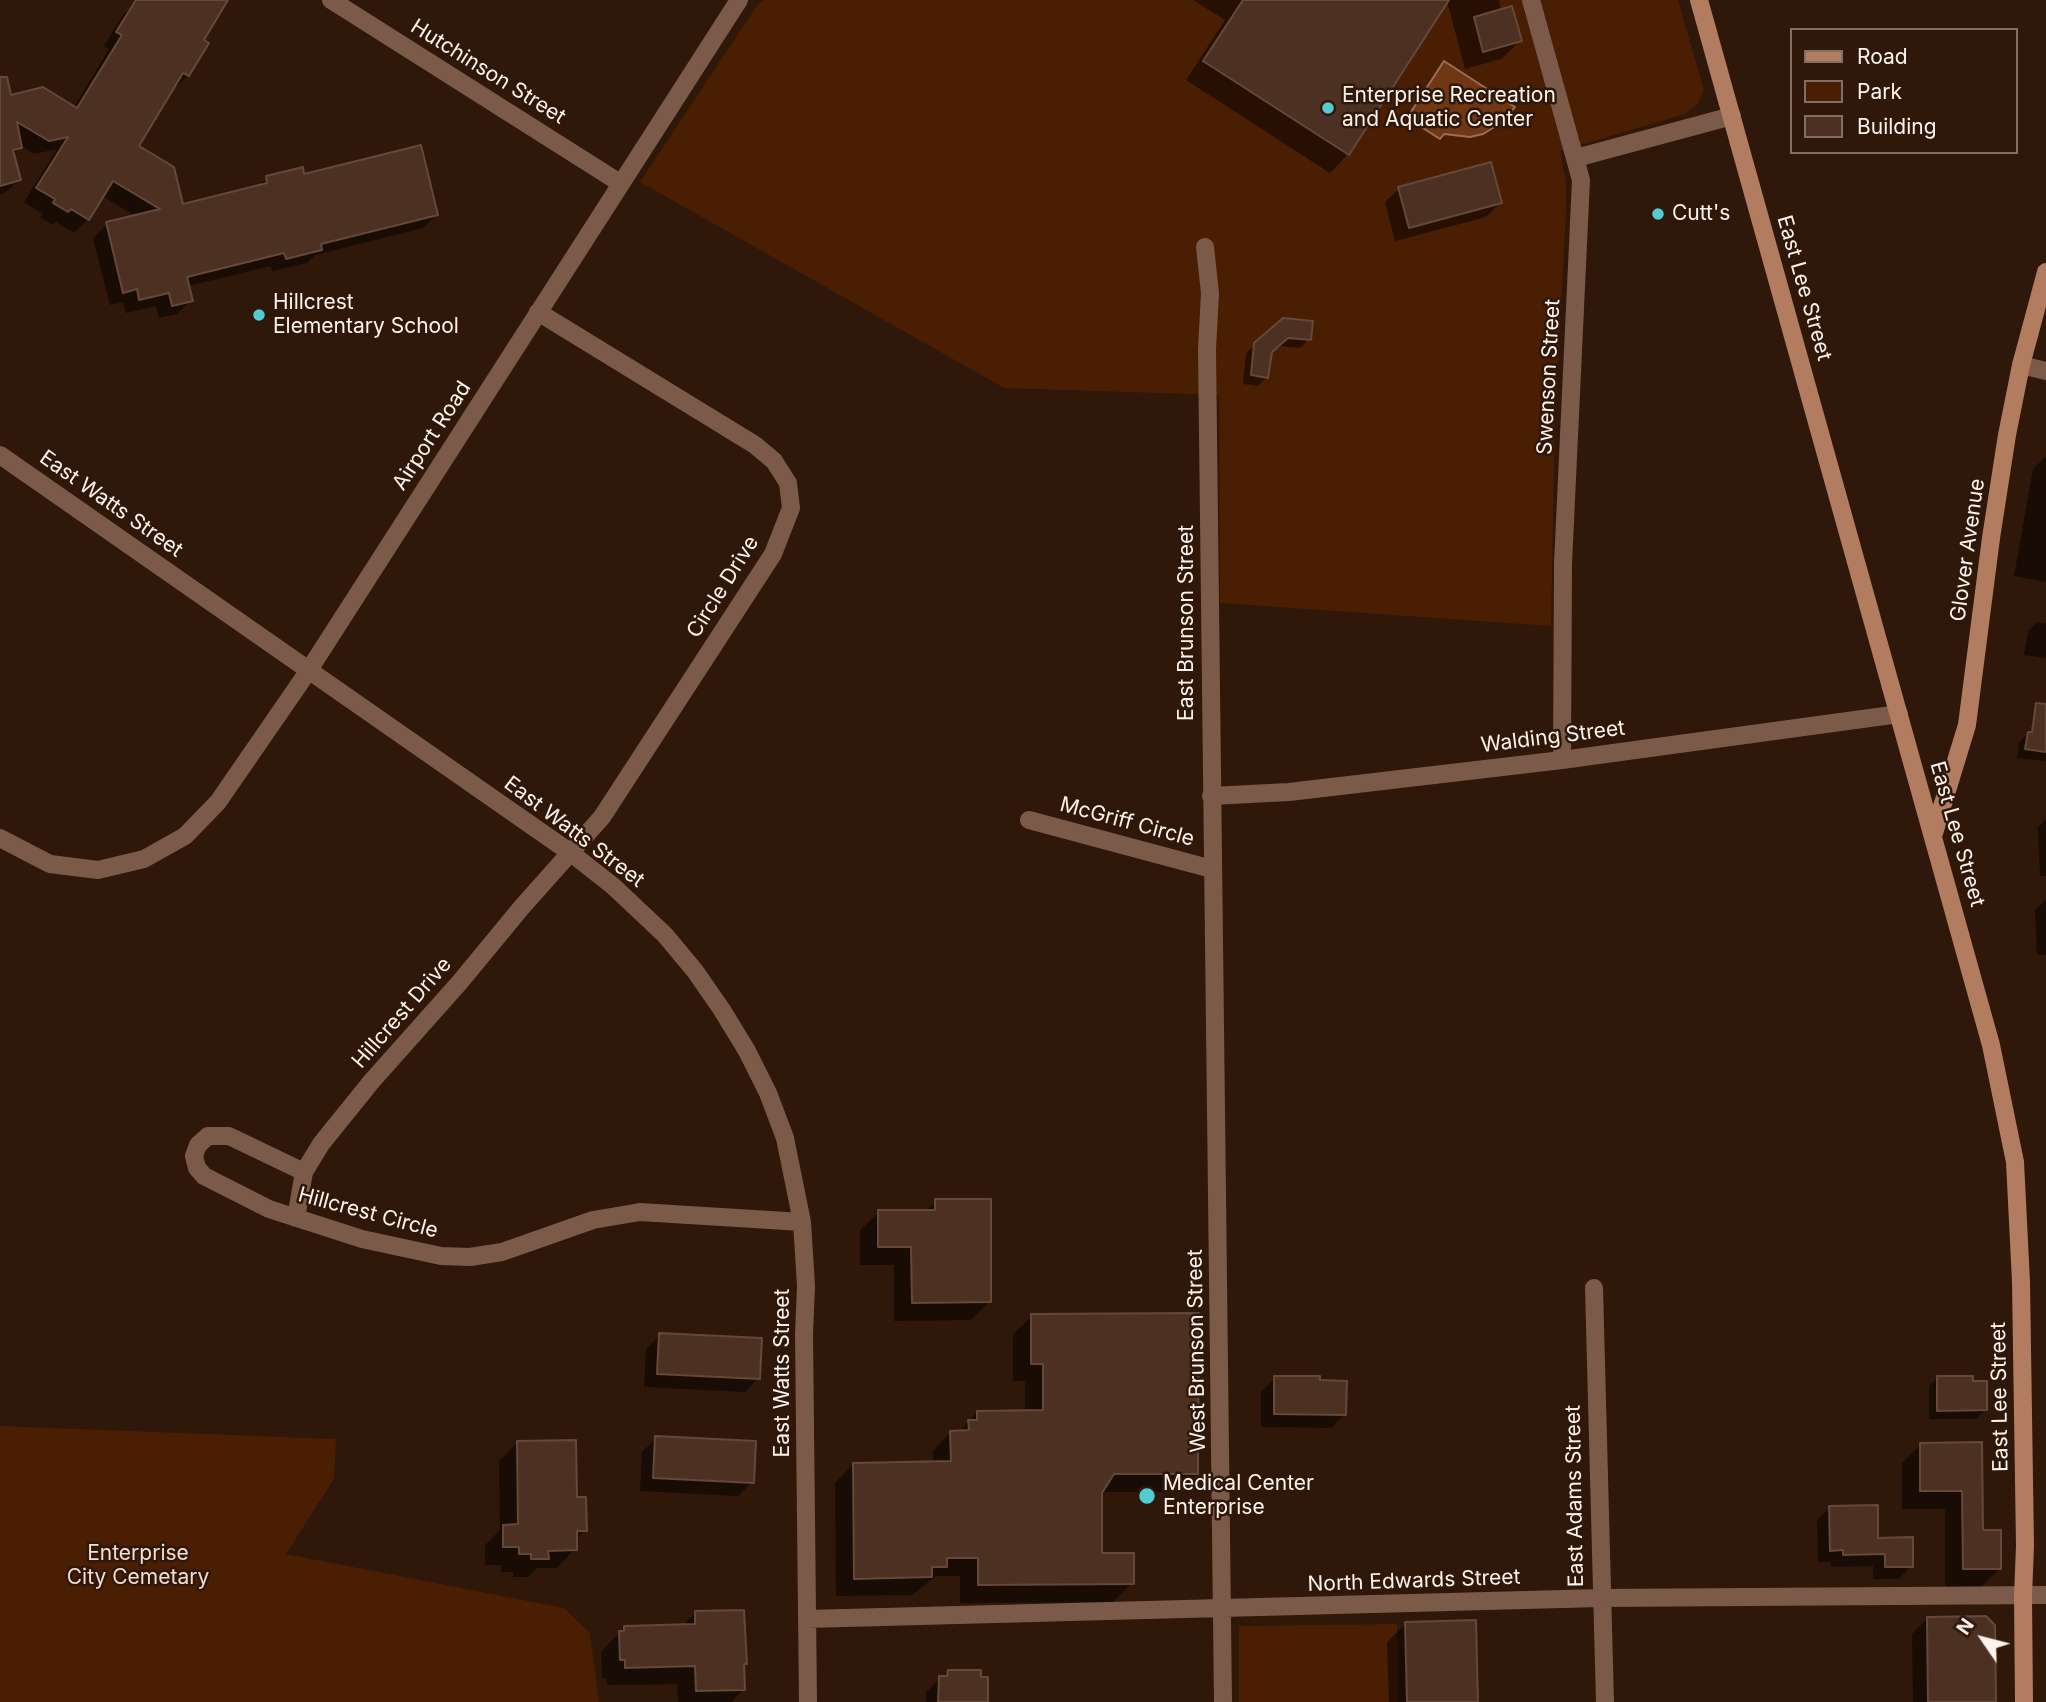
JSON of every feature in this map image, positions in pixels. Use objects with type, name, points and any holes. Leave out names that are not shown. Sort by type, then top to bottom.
[{"type":"main road","name":"East Lee Street","points":[[1699,0],[1992,1045],[2015,1162],[2021,1282],[2025,1546],[2024,1702]]},
{"type":"main road","name":"Glover Avenue","points":[[1934,833],[1967,725],[1991,538],[2021,365],[2046,272]]},
{"type":"street","name":"Hutchinson Street","points":[[331,0],[621,183]]},
{"type":"street","name":"Airport Road","points":[[0,838],[50,864],[98,870],[144,859],[185,836],[218,802],[309,670],[739,0]]},
{"type":"street","name":"Swenson Street","points":[[1531,0],[1581,180],[1563,564],[1562,760]]},
{"type":"street","points":[[1576,158],[1732,116]]},
{"type":"street","name":"East Brunson Street","points":[[1205,247],[1210,293],[1206,349],[1213,999]]},
{"type":"street","name":"Circle Drive","points":[[538,312],[755,446],[774,461],[788,483],[791,508],[774,554],[601,817],[571,853]]},
{"type":"street","points":[[2021,365],[2046,372]]},
{"type":"street","name":"East Watts Street","points":[[0,455],[571,853],[613,886],[664,935],[695,971],[728,1020],[768,1093],[781,1127],[796,1184],[802,1222],[806,1286],[804,1334],[808,1702]]},
{"type":"street","name":"Walding Street","points":[[1211,796],[1289,792],[1562,760],[1899,714]]},
{"type":"street","name":"McGriff Circle","points":[[1029,820],[1212,869]]},
{"type":"street","name":"Hillcrest Drive","points":[[296,1218],[304,1172],[321,1144],[344,1114],[571,853]]},
{"type":"street","name":"West Brunson Street","points":[[1213,999],[1223,1702]]},
{"type":"street","name":"Hillcrest Circle","points":[[304,1172],[229,1136],[208,1136],[198,1145],[194,1156],[197,1168],[204,1176],[269,1209],[362,1239],[441,1256],[470,1257],[502,1252],[593,1220],[640,1212],[802,1222]]},
{"type":"street","name":"East Adams Street","points":[[1594,1288],[1600,1598],[1605,1702]]},
{"type":"street","name":"North Edwards Street","points":[[807,1619],[1600,1598],[2046,1595]]},
{"type":"green space","points":[[763,0],[1678,0],[1704,90],[1698,104],[1685,114],[1560,151],[1566,182],[1566,211],[1555,416],[1551,626],[1220,603],[1219,395],[1004,388],[640,182]]},
{"type":"green space","name":"Enterprise City Cemetary","points":[[0,1426],[336,1439],[334,1479],[286,1554],[564,1608],[590,1633],[599,1702],[0,1702]]},
{"type":"green space","points":[[1397,1624],[1398,1702],[1239,1702],[1239,1626]]},
{"type":"shaded area","points":[[1444,61],[1515,107],[1501,123],[1483,134],[1470,137],[1444,134],[1440,139],[1407,118]]},
{"type":"building","name":"Hillcrest Elementary School","points":[[136,0],[228,0],[204,40],[209,43],[189,76],[183,73],[139,146],[174,167],[183,204],[267,183],[266,176],[303,167],[304,174],[421,145],[438,215],[321,244],[322,250],[286,259],[284,253],[187,277],[193,301],[172,306],[169,293],[139,300],[137,289],[123,293],[106,222],[160,209],[113,181],[89,220],[71,209],[68,212],[53,203],[55,199],[36,188],[68,137],[49,141],[17,122],[22,148],[13,150],[21,180],[0,186],[0,77],[7,77],[11,95],[43,87],[77,108],[122,35],[116,32]]},
{"type":"building","name":"Enterprise Recreation and Aquatic Center","points":[[1243,0],[1449,0],[1349,155],[1203,61]]},
{"type":"building","points":[[1512,6],[1522,41],[1483,52],[1474,17]]},
{"type":"building","points":[[1491,162],[1502,203],[1409,228],[1398,187]]},
{"type":"building","points":[[1283,318],[1313,321],[1311,340],[1288,338],[1272,352],[1268,378],[1251,375],[1254,343]]},
{"type":"building","points":[[2036,703],[2046,704],[2046,752],[2025,749],[2028,732],[2032,732]]},
{"type":"building","points":[[935,1199],[991,1199],[991,1302],[912,1303],[911,1247],[878,1247],[878,1210],[935,1210]]},
{"type":"building","points":[[1199,1313],[1198,1474],[1114,1474],[1102,1493],[1102,1553],[1134,1553],[1134,1584],[978,1585],[978,1558],[947,1558],[947,1567],[932,1567],[932,1577],[854,1579],[853,1463],[951,1461],[950,1431],[969,1430],[968,1420],[977,1420],[977,1411],[1043,1410],[1043,1364],[1031,1364],[1031,1314]]},
{"type":"building","points":[[659,1333],[762,1338],[760,1379],[657,1374]]},
{"type":"building","points":[[1274,1376],[1320,1376],[1320,1380],[1347,1381],[1346,1415],[1274,1414]]},
{"type":"building","points":[[1937,1376],[1973,1376],[1973,1381],[1987,1381],[1987,1410],[1937,1411]]},
{"type":"building","points":[[655,1436],[756,1441],[754,1483],[653,1478]]},
{"type":"building","points":[[576,1440],[577,1497],[586,1497],[587,1531],[577,1531],[577,1550],[548,1551],[549,1559],[531,1559],[531,1554],[519,1554],[519,1547],[503,1547],[503,1525],[518,1524],[517,1441]]},
{"type":"building","points":[[1982,1442],[1983,1530],[2001,1530],[2001,1569],[1963,1569],[1962,1491],[1920,1491],[1920,1443]]},
{"type":"building","points":[[1878,1505],[1878,1538],[1913,1537],[1913,1567],[1885,1567],[1885,1554],[1843,1555],[1843,1550],[1830,1551],[1829,1506]]},
{"type":"building","points":[[744,1610],[747,1664],[744,1664],[745,1690],[696,1691],[695,1666],[625,1668],[625,1660],[620,1660],[619,1631],[624,1631],[624,1626],[695,1624],[695,1611]]},
{"type":"building","points":[[1986,1616],[1995,1625],[1996,1702],[1928,1702],[1927,1617]]},
{"type":"building","points":[[1476,1620],[1478,1702],[1407,1702],[1405,1622]]},
{"type":"building","points":[[948,1670],[981,1670],[981,1677],[988,1677],[988,1702],[938,1702],[939,1676],[947,1676]]},
{"type":"place","name":"Enterprise Recreation and Aquatic Center","points":[[1328,108]]},
{"type":"place","name":"Cutt's","points":[[1658,214]]},
{"type":"place","name":"Hillcrest Elementary School","points":[[259,315]]},
{"type":"place","name":"Medical Center Enterprise","points":[[1147,1496]]}]
